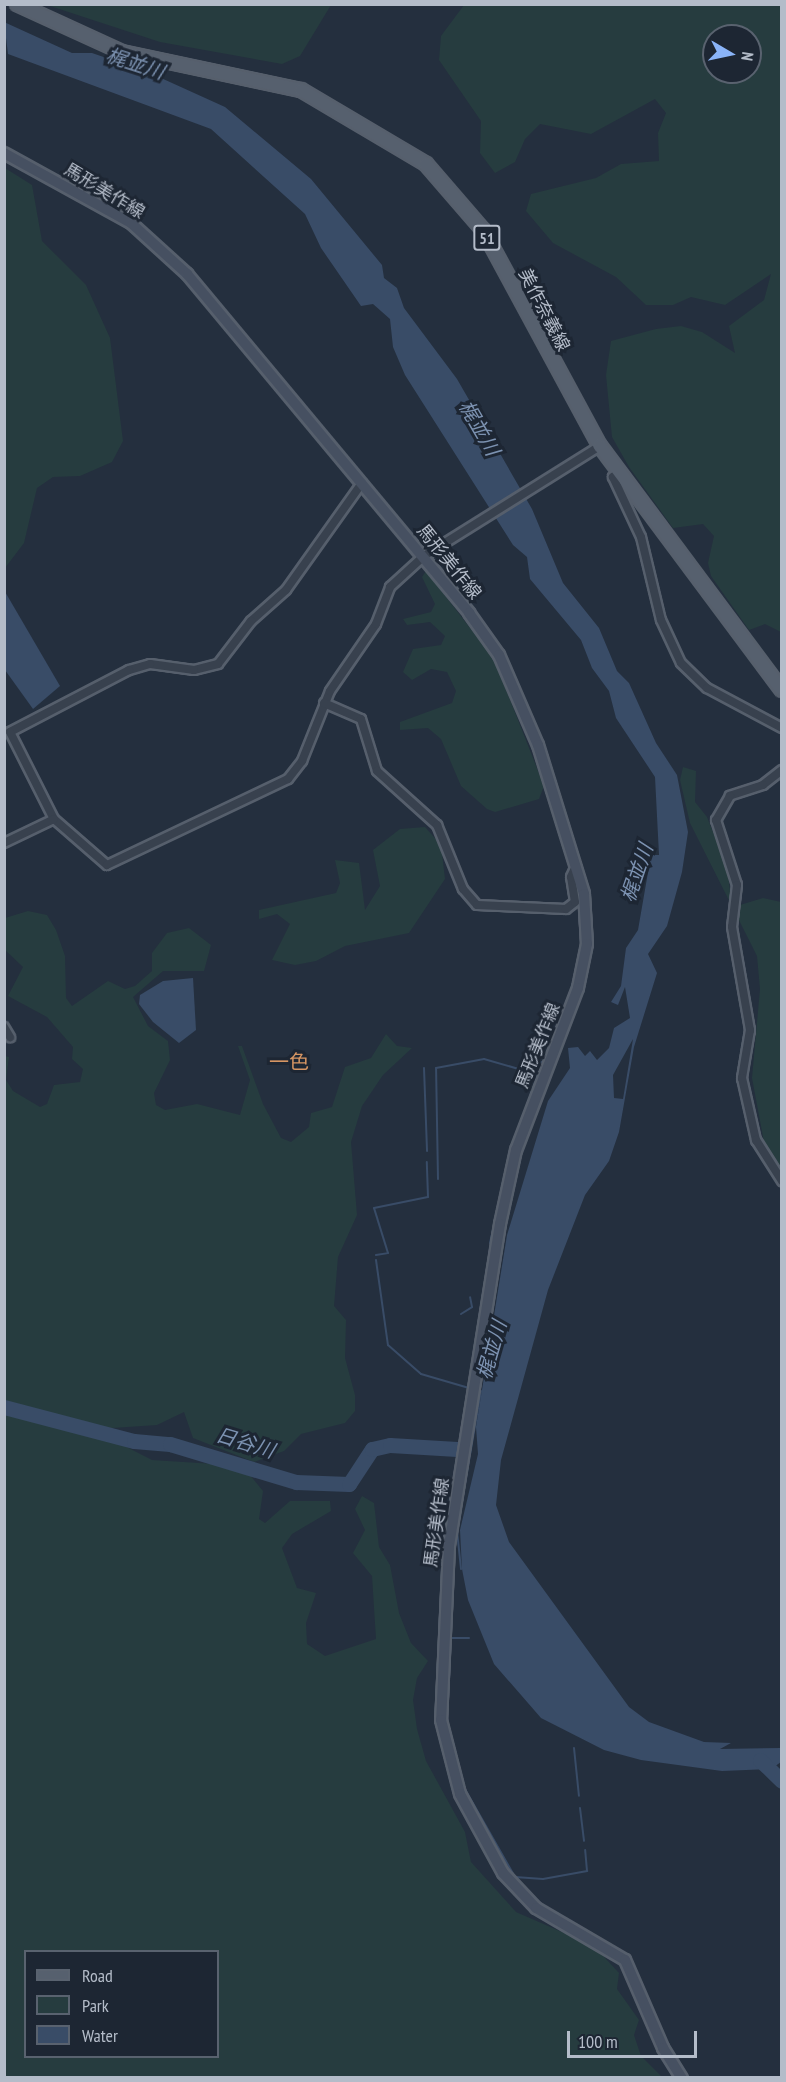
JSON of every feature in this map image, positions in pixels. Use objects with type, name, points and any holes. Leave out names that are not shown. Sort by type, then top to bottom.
[{"type":"main road","name":"美作奈義線","points":[[17,4],[122,52],[301,90],[426,164],[483,230],[600,446],[782,690]]},
{"type":"main road","name":"馬形美作線","points":[[4,153],[100,204],[161,248],[424,556],[499,655],[518,693],[576,864],[587,919],[584,969],[516,1150],[500,1224],[444,1589],[441,1719],[460,1794],[504,1873],[536,1908],[625,1960],[663,2048],[682,2078]]},
{"type":"street","points":[[362,483],[286,590],[251,621],[218,664],[194,670],[150,664],[129,670],[7,734],[54,819],[107,865],[281,784],[302,761],[324,703],[376,624],[383,596],[424,556],[600,446]]},
{"type":"street","points":[[619,472],[613,477],[641,537],[661,621],[681,663],[707,688],[782,728]]},
{"type":"street","points":[[324,703],[361,719],[377,771],[437,825],[464,889],[477,905],[566,909],[575,902],[571,877],[576,864]]},
{"type":"street","points":[[782,770],[763,785],[730,796],[716,820],[737,885],[732,927],[750,1030],[742,1078],[756,1140],[782,1181]]},
{"type":"street","points":[[4,843],[54,819]]},
{"type":"street","points":[[4,1027],[10,1037]]},
{"type":"green space","points":[[47,5],[331,5],[300,56],[282,64],[160,42]]},
{"type":"green space","points":[[464,5],[781,5],[781,632],[765,624],[749,630],[711,576],[708,563],[714,536],[703,524],[673,528],[629,467],[612,437],[606,375],[611,341],[656,329],[681,326],[702,332],[735,353],[729,326],[764,300],[771,274],[725,305],[691,297],[673,305],[646,305],[616,277],[553,243],[526,211],[531,194],[596,178],[621,164],[659,161],[658,133],[666,113],[655,99],[591,134],[540,124],[525,139],[515,162],[495,173],[480,153],[481,121],[439,60],[441,36]]},
{"type":"green space","points":[[5,168],[32,185],[42,241],[86,285],[110,338],[123,441],[112,462],[80,476],[53,477],[37,488],[24,543],[5,568]]},
{"type":"green space","points":[[426,571],[494,659],[544,786],[539,799],[495,812],[487,809],[461,786],[441,739],[428,728],[400,730],[400,722],[452,703],[456,691],[447,672],[431,669],[412,680],[403,672],[413,649],[441,645],[445,636],[430,622],[407,625],[403,619],[431,612],[435,604],[422,577]]},
{"type":"green space","points":[[683,767],[696,771],[695,802],[707,817],[727,867],[731,898],[740,905],[763,898],[781,902],[781,1170],[764,1142],[752,1078],[760,989],[757,956],[690,823],[680,780]]},
{"type":"green space","points":[[425,827],[441,845],[445,879],[409,933],[345,946],[316,961],[295,965],[272,960],[290,924],[277,914],[259,919],[259,910],[336,893],[340,883],[335,860],[359,863],[365,910],[380,886],[373,850],[400,829]]},
{"type":"green space","points":[[28,911],[47,915],[56,930],[65,956],[66,998],[72,1006],[108,981],[125,989],[135,986],[152,971],[152,953],[167,933],[189,928],[211,945],[204,971],[163,971],[133,997],[148,1026],[168,1041],[170,1060],[154,1093],[156,1105],[165,1110],[197,1104],[240,1115],[250,1080],[238,1046],[242,1046],[263,1104],[281,1138],[291,1142],[309,1127],[311,1113],[332,1107],[345,1067],[371,1058],[386,1034],[397,1046],[412,1048],[383,1075],[362,1106],[351,1142],[357,1215],[338,1257],[334,1306],[346,1320],[345,1358],[355,1395],[355,1411],[345,1423],[301,1434],[284,1451],[254,1462],[193,1438],[184,1412],[157,1425],[112,1428],[105,1436],[152,1460],[230,1465],[249,1474],[263,1491],[259,1519],[265,1523],[290,1501],[330,1501],[331,1511],[292,1534],[282,1548],[297,1588],[316,1593],[306,1623],[307,1644],[325,1656],[376,1639],[372,1576],[353,1553],[365,1530],[355,1509],[362,1496],[374,1503],[379,1547],[390,1565],[399,1613],[411,1643],[428,1661],[417,1678],[413,1700],[417,1729],[426,1761],[465,1832],[471,1862],[516,1912],[594,1946],[619,1973],[617,1989],[639,2020],[634,2035],[641,2056],[662,2077],[5,2077],[5,1056],[9,1057],[6,1080],[13,1091],[40,1107],[47,1104],[54,1085],[80,1082],[83,1069],[72,1059],[73,1047],[47,1017],[8,996],[23,967],[5,950],[5,918]]},
{"type":"water","name":"梶並川","points":[[4,22],[72,53],[92,53],[150,73],[225,107],[311,179],[382,265],[384,278],[397,288],[404,308],[457,379],[532,509],[563,583],[599,628],[617,671],[629,683],[656,743],[677,775],[688,832],[682,872],[667,926],[648,954],[657,973],[634,1047],[619,1132],[609,1161],[585,1195],[548,1290],[501,1460],[496,1505],[509,1542],[629,1707],[649,1722],[704,1742],[731,1743],[720,1749],[781,1748],[781,1762],[771,1769],[722,1771],[641,1760],[604,1750],[541,1718],[494,1664],[468,1600],[462,1569],[460,1530],[478,1454],[476,1427],[507,1235],[548,1101],[570,1068],[568,1048],[578,1047],[585,1056],[590,1051],[597,1060],[609,1048],[614,1028],[630,1018],[625,987],[618,1005],[611,1002],[621,986],[626,948],[638,930],[651,855],[659,855],[655,777],[616,718],[609,691],[592,668],[581,640],[530,579],[527,557],[513,545],[405,375],[393,347],[390,319],[373,304],[361,306],[321,248],[305,214],[211,129],[8,54]],"holes":[[[633,1039],[623,1099],[614,1098],[613,1075]]]},
{"type":"water","points":[[4,590],[60,686],[33,709],[5,670]]},
{"type":"water","points":[[193,978],[196,1030],[179,1043],[153,1022],[139,1004],[140,995],[163,981]]},
{"type":"waterway","points":[[438,1179],[436,1068],[484,1059],[519,1069],[542,1062]]},
{"type":"waterway","points":[[424,1068],[427,1151]]},
{"type":"waterway","points":[[514,1142],[539,1071]]},
{"type":"waterway","points":[[490,1243],[510,1156]]},
{"type":"waterway","points":[[376,1255],[388,1253],[374,1208],[428,1197],[427,1162]]},
{"type":"waterway","points":[[376,1260],[388,1345],[421,1374],[469,1388]]},
{"type":"waterway","points":[[461,1314],[472,1307],[470,1297]]},
{"type":"waterway","points":[[461,1569],[457,1530],[481,1391]]},
{"type":"waterway","name":"日谷川","points":[[4,1407],[134,1441],[170,1444],[296,1482],[349,1484],[372,1449],[390,1445],[457,1449]]},
{"type":"waterway","points":[[447,1638],[469,1638]]},
{"type":"waterway","points":[[447,1708],[447,1723]]},
{"type":"waterway","points":[[574,1748],[579,1796]]},
{"type":"waterway","points":[[760,1760],[782,1781]]},
{"type":"waterway","points":[[462,1784],[515,1877],[543,1879],[587,1871],[585,1850]]},
{"type":"waterway","points":[[580,1808],[584,1841]]},
{"type":"district","name":"一色","points":[[289,1062]]}]
